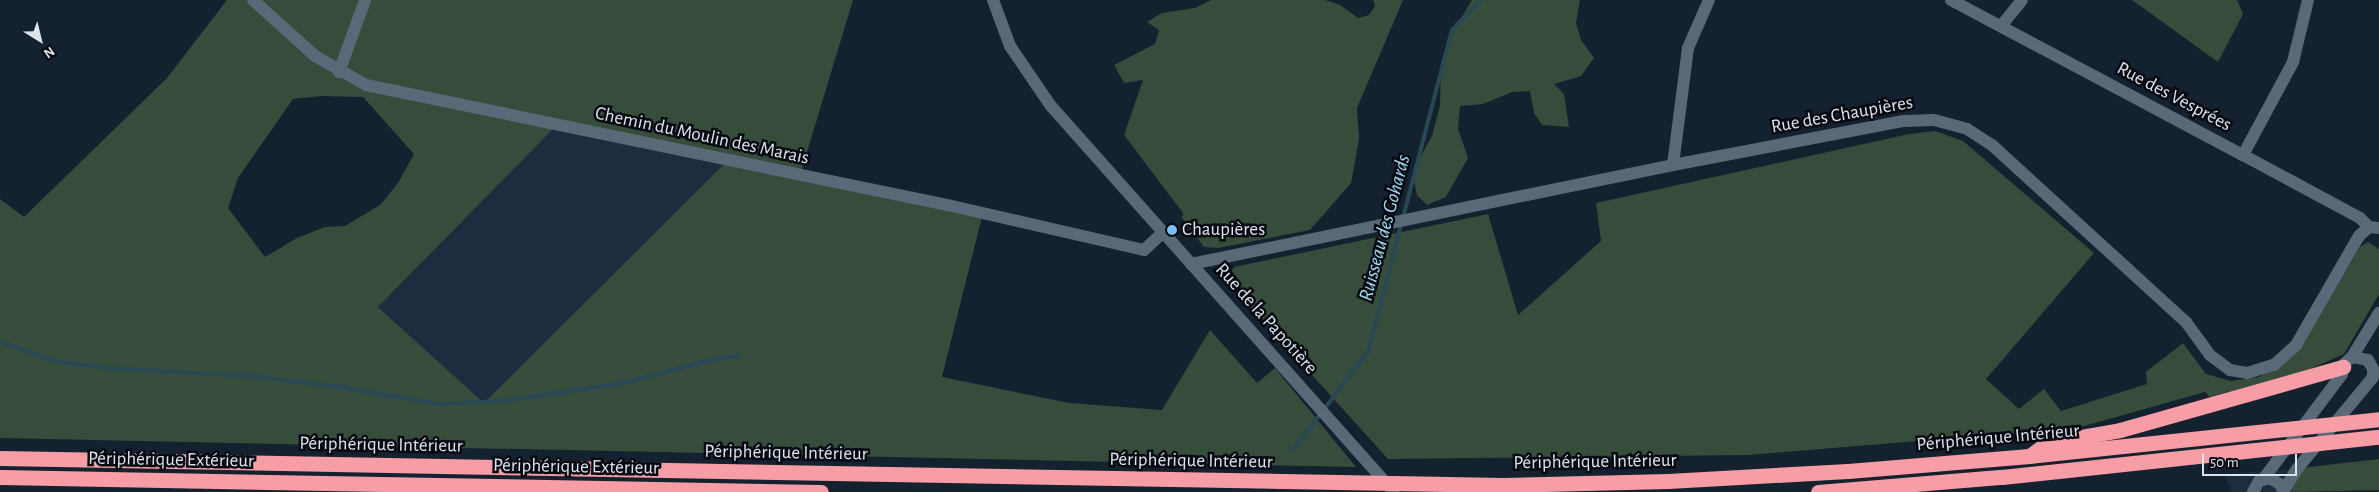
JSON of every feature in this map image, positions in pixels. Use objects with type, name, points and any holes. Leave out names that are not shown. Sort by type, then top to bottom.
[{"type":"highway","points":[[2029,456],[2047,443],[2129,427],[2346,366]]},
{"type":"highway","name":"Périphérique Intérieur","points":[[0,458],[1349,484],[1422,485],[1668,481],[2029,456],[2379,419]]},
{"type":"highway","points":[[1818,492],[2379,437]]},
{"type":"highway","name":"Périphérique Extérieur","points":[[0,477],[821,492]]},
{"type":"street","name":"Chemin du Moulin des Marais","points":[[253,0],[315,56],[339,72],[366,85],[968,210],[1144,250],[1163,232]]},
{"type":"street","points":[[339,72],[366,0]]},
{"type":"street","name":"Rue de la Papotière","points":[[993,0],[1010,46],[1027,74],[1191,264],[1394,492]]},
{"type":"street","points":[[1673,165],[1688,48],[1710,0]]},
{"type":"street","name":"Rue des Vesprées","points":[[1951,0],[2243,154],[2374,227]]},
{"type":"street","points":[[2001,26],[2022,0]]},
{"type":"street","points":[[2243,154],[2293,62],[2308,0]]},
{"type":"street","name":"Rue des Chaupières","points":[[1191,264],[1673,165],[1904,121],[1934,120],[1955,124],[1992,145],[2186,322],[2210,355],[2225,367],[2241,373],[2261,371],[2289,353],[2335,282],[2359,236],[2374,227]]},
{"type":"street","points":[[2253,492],[2255,485],[2264,478],[2346,366],[2379,312]]},
{"type":"street","points":[[2264,478],[2276,480],[2283,492],[2297,469],[2362,387],[2369,383],[2376,364],[2366,359],[2346,366]]},
{"type":"street","points":[[2346,366],[2348,384],[2362,387]]},
{"type":"shaded area","points":[[557,125],[728,160],[484,403],[378,307]]},
{"type":"shaded area","points":[[2292,469],[2292,492],[2229,492],[2232,490],[2223,474]]},
{"type":"green space","points":[[227,0],[853,0],[800,175],[983,213],[942,377],[1069,403],[1162,410],[1210,330],[1257,383],[1275,368],[1356,467],[0,438],[0,199],[24,217],[167,78]],"holes":[[[321,96],[363,97],[414,154],[398,183],[380,205],[345,226],[325,227],[297,238],[265,257],[228,208],[238,178],[293,99]],[[557,125],[728,160],[484,403],[378,307]]]},
{"type":"green space","points":[[1211,0],[1325,0],[1340,5],[1358,18],[1369,15],[1375,6],[1373,0],[1403,0],[1357,108],[1359,139],[1351,183],[1310,230],[1218,248],[1204,247],[1182,218],[1183,213],[1124,135],[1143,80],[1124,83],[1114,65],[1155,44],[1159,30],[1147,22],[1162,13],[1195,8]]},
{"type":"green space","points":[[1472,0],[1580,0],[1576,23],[1581,40],[1594,58],[1581,76],[1554,84],[1564,94],[1569,127],[1542,125],[1534,113],[1530,91],[1512,92],[1483,104],[1460,106],[1458,129],[1468,158],[1446,197],[1427,205],[1417,195],[1414,181],[1417,163],[1432,136],[1440,105],[1441,64],[1449,38]]},
{"type":"green space","points":[[2132,0],[2237,0],[2243,14],[2218,62]]},
{"type":"green space","points":[[1935,131],[1963,141],[2094,253],[1986,379],[2019,409],[2044,389],[2061,411],[2147,384],[2146,372],[2183,343],[2206,374],[2231,381],[2259,377],[2299,350],[2360,247],[2368,242],[2379,249],[2379,294],[2344,354],[2310,369],[2210,397],[2205,392],[2077,428],[1748,455],[1388,459],[1227,281],[1234,267],[1488,214],[1518,315],[1601,241],[1596,203],[1909,134]]},
{"type":"green space","points":[[2379,459],[2379,490],[2292,492],[2292,469]]},
{"type":"waterway","name":"Ruisseau des Gohards","points":[[1292,451],[1368,352],[1452,30],[1481,0]]},
{"type":"waterway","points":[[0,342],[58,362],[121,369],[239,375],[342,387],[437,404],[502,401],[624,383],[714,359],[739,356]]},
{"type":"place","name":"Chaupières","points":[[1172,230]]}]
